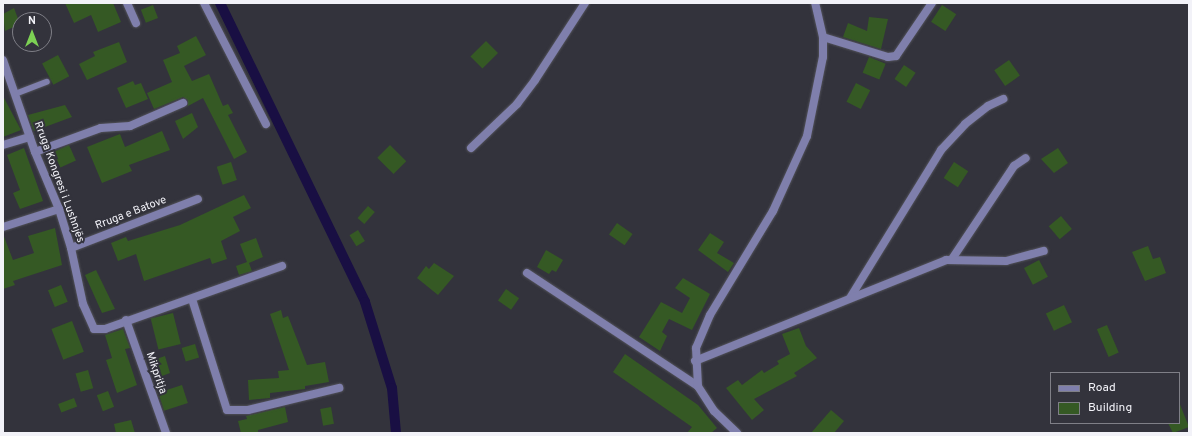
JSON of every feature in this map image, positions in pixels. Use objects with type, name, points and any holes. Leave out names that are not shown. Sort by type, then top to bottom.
[{"type":"street","points":[[127,3],[136,23]]},
{"type":"street","points":[[204,3],[266,124]]},
{"type":"street","points":[[471,148],[517,104],[535,80],[585,3]]},
{"type":"street","points":[[698,386],[695,360],[700,335],[710,315],[773,211],[807,136],[823,57],[823,37],[815,3]]},
{"type":"street","points":[[823,37],[888,57],[896,56],[932,3]]},
{"type":"street","name":"Rruga Kongresi i Lushnjës","points":[[3,60],[35,152],[59,209],[71,248],[83,304],[91,324],[100,330],[192,299],[282,266]]},
{"type":"street","points":[[850,298],[941,150],[964,124],[988,106],[1004,99]]},
{"type":"street","points":[[35,152],[101,128],[130,126],[183,103]]},
{"type":"street","points":[[3,145],[30,136]]},
{"type":"street","points":[[952,259],[1014,166],[1026,158]]},
{"type":"street","name":"Rruga e Batove","points":[[71,248],[198,199]]},
{"type":"street","points":[[3,227],[59,209]]},
{"type":"street","points":[[695,360],[952,259],[1006,261],[1044,251]]},
{"type":"street","points":[[527,273],[698,386],[714,411],[736,433]]},
{"type":"street","points":[[192,299],[226,410],[248,410],[339,388]]},
{"type":"street","name":"Mikpritja","points":[[126,320],[166,433]]},
{"type":"lane","points":[[16,94],[47,82]]},
{"type":"building","points":[[65,3],[113,3],[121,22],[98,32],[91,15],[74,23]]},
{"type":"building","points":[[153,5],[158,18],[146,23],[141,10]]},
{"type":"building","points":[[942,5],[956,14],[945,31],[931,22]]},
{"type":"building","points":[[14,8],[16,12],[12,12],[12,28],[5,31],[3,14]]},
{"type":"building","points":[[869,17],[888,19],[881,49],[843,37],[848,23],[867,31]]},
{"type":"building","points":[[196,36],[206,55],[184,66],[192,81],[209,74],[223,106],[228,104],[233,113],[228,115],[247,152],[234,159],[203,98],[188,106],[188,100],[183,97],[154,109],[147,93],[172,82],[163,60],[180,53],[177,46]]},
{"type":"building","points":[[486,41],[498,53],[482,69],[470,57]]},
{"type":"building","points":[[119,42],[127,62],[87,80],[79,64],[95,56],[93,52]]},
{"type":"building","points":[[58,55],[69,76],[53,85],[42,63]]},
{"type":"building","points":[[869,57],[886,64],[879,80],[863,73]]},
{"type":"building","points":[[1009,60],[1020,76],[1005,86],[994,70]]},
{"type":"building","points":[[904,65],[916,73],[906,87],[894,79]]},
{"type":"building","points":[[133,81],[135,85],[141,83],[148,99],[126,108],[117,88]]},
{"type":"building","points":[[856,83],[870,90],[861,109],[846,102]]},
{"type":"building","points":[[3,96],[21,130],[3,137]]},
{"type":"building","points":[[65,105],[72,117],[34,131],[28,115]]},
{"type":"building","points":[[192,113],[198,127],[183,139],[175,121]]},
{"type":"building","points":[[162,131],[170,150],[129,165],[132,171],[102,183],[87,147],[120,134],[125,147]]},
{"type":"building","points":[[69,145],[76,161],[60,167],[53,152]]},
{"type":"building","points":[[390,145],[406,161],[394,174],[377,158]]},
{"type":"building","points":[[24,148],[43,201],[20,209],[13,193],[20,190],[7,155]]},
{"type":"building","points":[[1058,148],[1068,163],[1054,173],[1041,159]]},
{"type":"building","points":[[231,162],[237,180],[223,185],[217,167]]},
{"type":"building","points":[[954,162],[968,171],[958,187],[944,178]]},
{"type":"building","points":[[244,195],[251,208],[233,217],[240,231],[221,241],[227,259],[212,264],[210,258],[144,281],[136,254],[118,261],[111,243],[126,237],[128,241],[180,225]]},
{"type":"building","points":[[368,206],[375,212],[364,224],[358,218]]},
{"type":"building","points":[[1061,216],[1072,229],[1060,239],[1049,226]]},
{"type":"building","points":[[617,223],[633,234],[625,245],[609,234]]},
{"type":"building","points":[[55,228],[62,265],[13,281],[15,285],[3,289],[3,234],[13,260],[34,253],[28,236]]},
{"type":"building","points":[[358,230],[365,241],[356,246],[350,235]]},
{"type":"building","points":[[710,233],[724,242],[717,253],[734,263],[728,272],[698,250]]},
{"type":"building","points":[[256,238],[263,257],[249,263],[252,271],[239,275],[236,266],[247,262],[240,244]]},
{"type":"building","points":[[1148,246],[1153,259],[1160,257],[1166,273],[1145,281],[1132,252]]},
{"type":"building","points":[[546,250],[563,260],[556,272],[552,270],[549,274],[537,267]]},
{"type":"building","points":[[1039,260],[1048,277],[1033,285],[1024,268]]},
{"type":"building","points":[[434,263],[454,276],[438,295],[417,278],[426,266],[429,269]]},
{"type":"building","points":[[96,270],[115,309],[102,313],[85,275]]},
{"type":"building","points":[[683,278],[710,294],[692,330],[669,319],[662,332],[667,336],[660,351],[639,337],[661,302],[682,313],[690,298],[675,288]]},
{"type":"building","points":[[61,285],[68,302],[55,307],[48,290]]},
{"type":"building","points":[[506,289],[519,298],[511,310],[498,300]]},
{"type":"building","points":[[1064,305],[1072,322],[1054,331],[1046,313]]},
{"type":"building","points":[[281,310],[283,318],[288,316],[307,365],[325,362],[329,382],[305,386],[305,389],[270,393],[270,398],[249,400],[248,380],[279,378],[278,371],[289,370],[270,314]]},
{"type":"building","points":[[173,313],[181,344],[158,350],[151,319]]},
{"type":"building","points":[[72,321],[84,352],[63,360],[51,329]]},
{"type":"building","points":[[1107,325],[1119,353],[1109,357],[1097,329]]},
{"type":"building","points":[[799,328],[806,346],[817,358],[794,373],[797,376],[754,399],[764,410],[752,420],[726,388],[738,380],[742,385],[762,370],[764,373],[779,364],[777,361],[790,354],[782,334]]},
{"type":"building","points":[[123,329],[130,348],[125,349],[137,385],[117,393],[106,360],[112,358],[105,335]]},
{"type":"building","points":[[195,344],[199,357],[186,361],[182,348]]},
{"type":"building","points":[[625,354],[698,405],[717,428],[711,433],[687,433],[692,427],[613,372]]},
{"type":"building","points":[[165,356],[170,373],[162,376],[160,372],[156,374],[151,361]]},
{"type":"building","points":[[88,370],[93,388],[81,392],[76,374]]},
{"type":"building","points":[[182,385],[188,403],[164,411],[158,393]]},
{"type":"building","points":[[108,391],[114,407],[103,411],[97,395]]},
{"type":"building","points":[[74,398],[77,406],[61,412],[58,404]]},
{"type":"building","points":[[1180,404],[1189,427],[1173,433],[1168,424],[1180,424]]},
{"type":"building","points":[[285,407],[288,422],[258,430],[258,433],[241,433],[238,421],[247,419],[246,416]]},
{"type":"building","points":[[331,407],[334,424],[323,426],[320,409]]},
{"type":"building","points":[[831,410],[844,421],[834,433],[811,433]]},
{"type":"building","points":[[131,420],[135,433],[116,433],[114,424]]},
{"type":"waterway","points":[[220,3],[365,302],[392,388],[396,433]]}]
